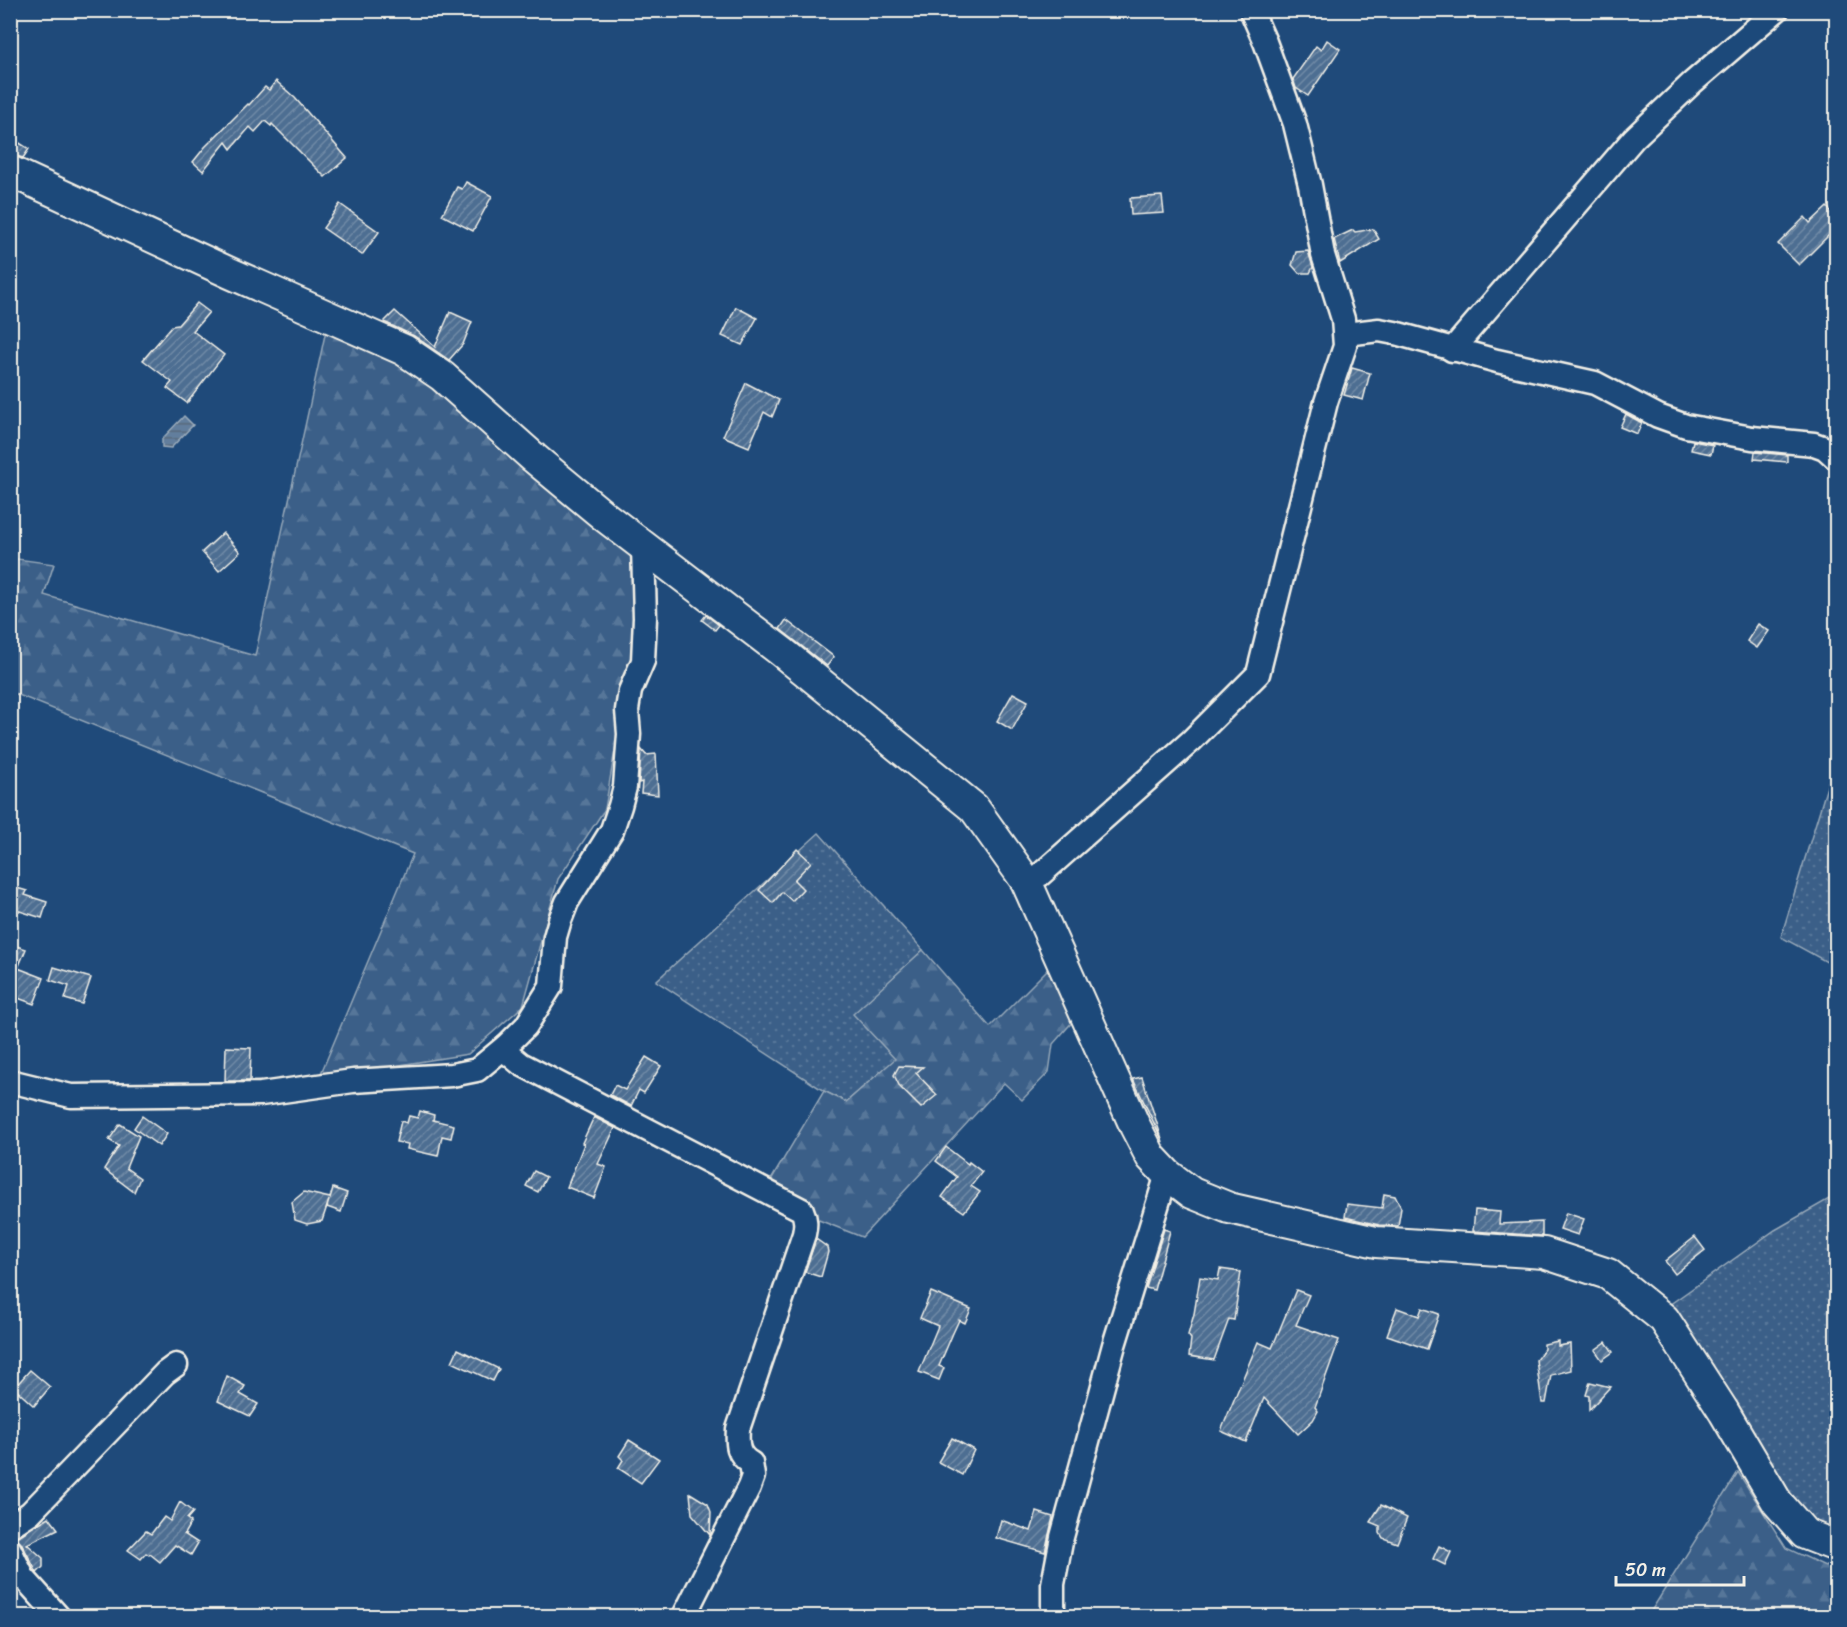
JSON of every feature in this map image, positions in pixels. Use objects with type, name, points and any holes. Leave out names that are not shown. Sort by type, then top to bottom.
[{"type":"main road","points":[[10,171],[230,273],[404,350],[442,376],[534,458],[643,546],[782,652],[974,808],[1026,880],[1135,1126],[1151,1157],[1167,1174],[1192,1193],[1229,1208],[1376,1242],[1544,1253],[1608,1274],[1664,1319],[1784,1510],[1805,1534],[1836,1546]]},
{"type":"street","points":[[1026,880],[1040,874],[1191,741],[1258,674],[1326,402],[1345,346],[1343,319],[1323,255],[1310,185],[1295,124],[1251,10]]},
{"type":"street","points":[[1452,350],[1634,138],[1692,83],[1777,10]]},
{"type":"street","points":[[1345,334],[1379,330],[1452,350],[1595,383],[1658,416],[1686,426],[1752,438],[1814,444],[1825,448],[1836,458]]},
{"type":"street","points":[[10,1081],[70,1096],[261,1094],[353,1080],[452,1075],[477,1070],[506,1046],[526,1026],[551,986],[555,937],[563,911],[612,830],[620,806],[625,787],[629,734],[627,710],[630,691],[643,661],[645,618],[643,546]]},
{"type":"street","points":[[506,1046],[509,1054],[521,1064],[802,1210],[805,1217],[804,1234],[738,1429],[738,1448],[746,1460],[751,1463],[753,1476],[684,1617]]},
{"type":"street","points":[[1053,1617],[1053,1584],[1062,1537],[1114,1345],[1167,1174]]},
{"type":"street","points":[[10,1526],[30,1513],[165,1372],[176,1365]]},
{"type":"street","points":[[10,1550],[23,1577],[58,1617]]},
{"type":"green space","points":[[326,330],[417,369],[636,555],[637,620],[605,809],[558,879],[523,1006],[468,1054],[319,1078],[413,854],[11,692],[10,558],[54,564],[44,595],[255,656]]},
{"type":"green space","points":[[1836,757],[1836,967],[1781,937]]},
{"type":"green space","points":[[819,833],[923,950],[854,1014],[896,1059],[846,1102],[824,1091],[656,981]]},
{"type":"green space","points":[[923,950],[990,1027],[1050,967],[1074,1020],[1053,1044],[1049,1072],[1022,1100],[1004,1083],[862,1237],[806,1215],[768,1185],[824,1091],[846,1102],[895,1059],[853,1014]]},
{"type":"green space","points":[[1836,1195],[1836,1546],[1824,1543],[1662,1310],[1775,1230]]},
{"type":"green space","points":[[1738,1472],[1786,1548],[1836,1571],[1836,1616],[1648,1616]]},
{"type":"shaded area","points":[[184,416],[193,425],[171,448],[162,447],[162,439]]},
{"type":"building","points":[[1327,40],[1340,49],[1308,96],[1296,88],[1293,79],[1316,46],[1321,50]]},
{"type":"building","points":[[276,81],[295,98],[347,158],[325,177],[272,124],[271,126],[265,121],[255,132],[250,127],[231,149],[226,142],[203,171],[193,162],[265,87],[269,90]]},
{"type":"building","points":[[10,137],[29,149],[23,158],[10,154]]},
{"type":"building","points":[[466,182],[492,196],[473,231],[442,215],[457,187],[462,189]]},
{"type":"building","points":[[1162,196],[1164,213],[1131,215],[1130,198]]},
{"type":"building","points":[[340,204],[379,232],[362,255],[323,228]]},
{"type":"building","points":[[1827,207],[1836,217],[1836,228],[1799,265],[1778,244],[1805,217],[1810,223]]},
{"type":"building","points":[[1373,229],[1379,239],[1340,263],[1334,239],[1353,230],[1355,232]]},
{"type":"building","points":[[1308,251],[1313,267],[1310,273],[1299,273],[1292,265],[1296,252]]},
{"type":"building","points":[[197,303],[209,312],[193,331],[224,355],[187,403],[167,388],[172,382],[143,360],[172,326],[178,325]]},
{"type":"building","points":[[736,307],[757,318],[742,345],[722,336]]},
{"type":"building","points":[[395,311],[435,347],[450,312],[472,322],[463,344],[449,360],[414,336],[384,322]]},
{"type":"building","points":[[1352,368],[1370,373],[1363,400],[1344,395]]},
{"type":"building","points":[[746,383],[779,400],[772,417],[764,412],[749,447],[723,436]]},
{"type":"building","points":[[1626,414],[1642,423],[1637,434],[1620,427]]},
{"type":"building","points":[[1693,441],[1713,445],[1711,454],[1691,450]]},
{"type":"building","points":[[1755,452],[1787,455],[1787,462],[1754,459]]},
{"type":"building","points":[[223,533],[240,552],[219,571],[202,552]]},
{"type":"building","points":[[706,615],[719,625],[715,630],[702,620]]},
{"type":"building","points":[[786,620],[834,657],[827,666],[780,629]]},
{"type":"building","points":[[1758,624],[1769,631],[1757,648],[1747,641]]},
{"type":"building","points":[[1013,693],[1028,701],[1012,730],[997,721]]},
{"type":"building","points":[[641,749],[646,755],[656,754],[658,795],[641,793],[642,782],[639,783]]},
{"type":"building","points":[[797,849],[811,862],[794,880],[803,889],[792,901],[782,892],[773,903],[759,890]]},
{"type":"building","points":[[10,886],[27,891],[25,895],[47,902],[42,918],[10,908]]},
{"type":"building","points":[[10,944],[26,949],[18,968],[44,978],[34,1004],[10,995]]},
{"type":"building","points":[[54,967],[91,978],[82,1004],[65,999],[69,986],[50,980]]},
{"type":"building","points":[[226,1047],[251,1048],[250,1081],[225,1081]]},
{"type":"building","points":[[646,1057],[661,1066],[644,1093],[639,1090],[631,1106],[610,1095],[615,1085],[625,1090]]},
{"type":"building","points":[[899,1066],[923,1067],[916,1073],[937,1095],[921,1108],[900,1087],[894,1075]]},
{"type":"building","points":[[1142,1077],[1163,1142],[1133,1079]]},
{"type":"building","points":[[420,1111],[434,1115],[433,1120],[454,1125],[451,1138],[442,1136],[438,1156],[407,1149],[408,1144],[396,1142],[401,1121],[407,1123],[409,1116],[418,1118]]},
{"type":"building","points":[[142,1116],[167,1134],[159,1146],[134,1128]]},
{"type":"building","points":[[594,1117],[615,1128],[598,1164],[606,1167],[594,1198],[567,1187],[584,1144],[582,1143]]},
{"type":"building","points":[[120,1124],[139,1136],[126,1168],[140,1178],[134,1192],[104,1169],[119,1146],[109,1140]]},
{"type":"building","points":[[946,1147],[982,1172],[971,1186],[980,1192],[964,1212],[942,1197],[957,1177],[936,1161]]},
{"type":"building","points":[[534,1171],[546,1177],[538,1192],[526,1186]]},
{"type":"building","points":[[333,1188],[347,1193],[341,1212],[327,1207],[329,1200],[322,1221],[307,1224],[295,1220],[292,1202],[304,1192],[330,1198]]},
{"type":"building","points":[[1384,1194],[1395,1196],[1401,1208],[1398,1226],[1379,1225],[1345,1217],[1347,1204],[1382,1208]]},
{"type":"building","points":[[1475,1210],[1500,1212],[1499,1224],[1542,1222],[1542,1236],[1473,1231]]},
{"type":"building","points":[[1566,1213],[1584,1219],[1578,1235],[1560,1229]]},
{"type":"building","points":[[1164,1229],[1170,1231],[1154,1290],[1146,1288]]},
{"type":"building","points":[[1695,1237],[1705,1250],[1675,1274],[1665,1261]]},
{"type":"building","points":[[816,1239],[827,1247],[828,1252],[821,1277],[805,1272]]},
{"type":"building","points":[[1220,1269],[1241,1272],[1234,1320],[1229,1319],[1214,1360],[1189,1356],[1191,1339],[1188,1335],[1200,1277],[1218,1280]]},
{"type":"building","points":[[1296,1290],[1309,1295],[1296,1325],[1339,1340],[1315,1407],[1318,1411],[1313,1420],[1298,1434],[1264,1398],[1246,1442],[1221,1431],[1258,1342],[1272,1348]]},
{"type":"building","points":[[931,1292],[971,1309],[965,1323],[959,1320],[953,1333],[939,1366],[944,1368],[939,1380],[919,1372],[938,1326],[920,1318]]},
{"type":"building","points":[[1397,1308],[1419,1316],[1422,1308],[1439,1314],[1427,1349],[1387,1335]]},
{"type":"building","points":[[1558,1341],[1558,1346],[1570,1344],[1571,1370],[1551,1375],[1546,1403],[1542,1403],[1536,1360],[1544,1349],[1544,1344]]},
{"type":"building","points":[[1606,1342],[1613,1352],[1602,1360],[1595,1350]]},
{"type":"building","points":[[458,1349],[499,1369],[493,1381],[452,1362]]},
{"type":"building","points":[[30,1370],[50,1387],[34,1406],[14,1388]]},
{"type":"building","points":[[227,1376],[245,1386],[240,1394],[258,1404],[250,1416],[218,1401]]},
{"type":"building","points":[[1590,1382],[1610,1387],[1589,1410],[1589,1396],[1586,1395]]},
{"type":"building","points":[[952,1438],[974,1450],[962,1475],[938,1462]]},
{"type":"building","points":[[629,1440],[659,1459],[641,1483],[618,1468],[623,1460],[619,1456]]},
{"type":"building","points":[[690,1493],[708,1504],[711,1512],[710,1535],[692,1514]]},
{"type":"building","points":[[180,1502],[193,1512],[187,1519],[191,1522],[184,1534],[198,1543],[191,1555],[175,1545],[160,1562],[150,1554],[146,1553],[141,1559],[128,1550],[146,1531],[151,1534],[164,1517],[170,1521]]},
{"type":"building","points":[[1381,1505],[1407,1518],[1397,1543],[1383,1538],[1380,1526],[1370,1522]]},
{"type":"building","points":[[1037,1512],[1053,1517],[1045,1552],[996,1538],[1001,1520],[1031,1531]]},
{"type":"building","points":[[49,1517],[58,1529],[27,1544],[43,1558],[43,1567],[37,1573],[22,1544],[15,1538]]},
{"type":"building","points":[[1439,1546],[1451,1552],[1445,1565],[1433,1559]]}]
